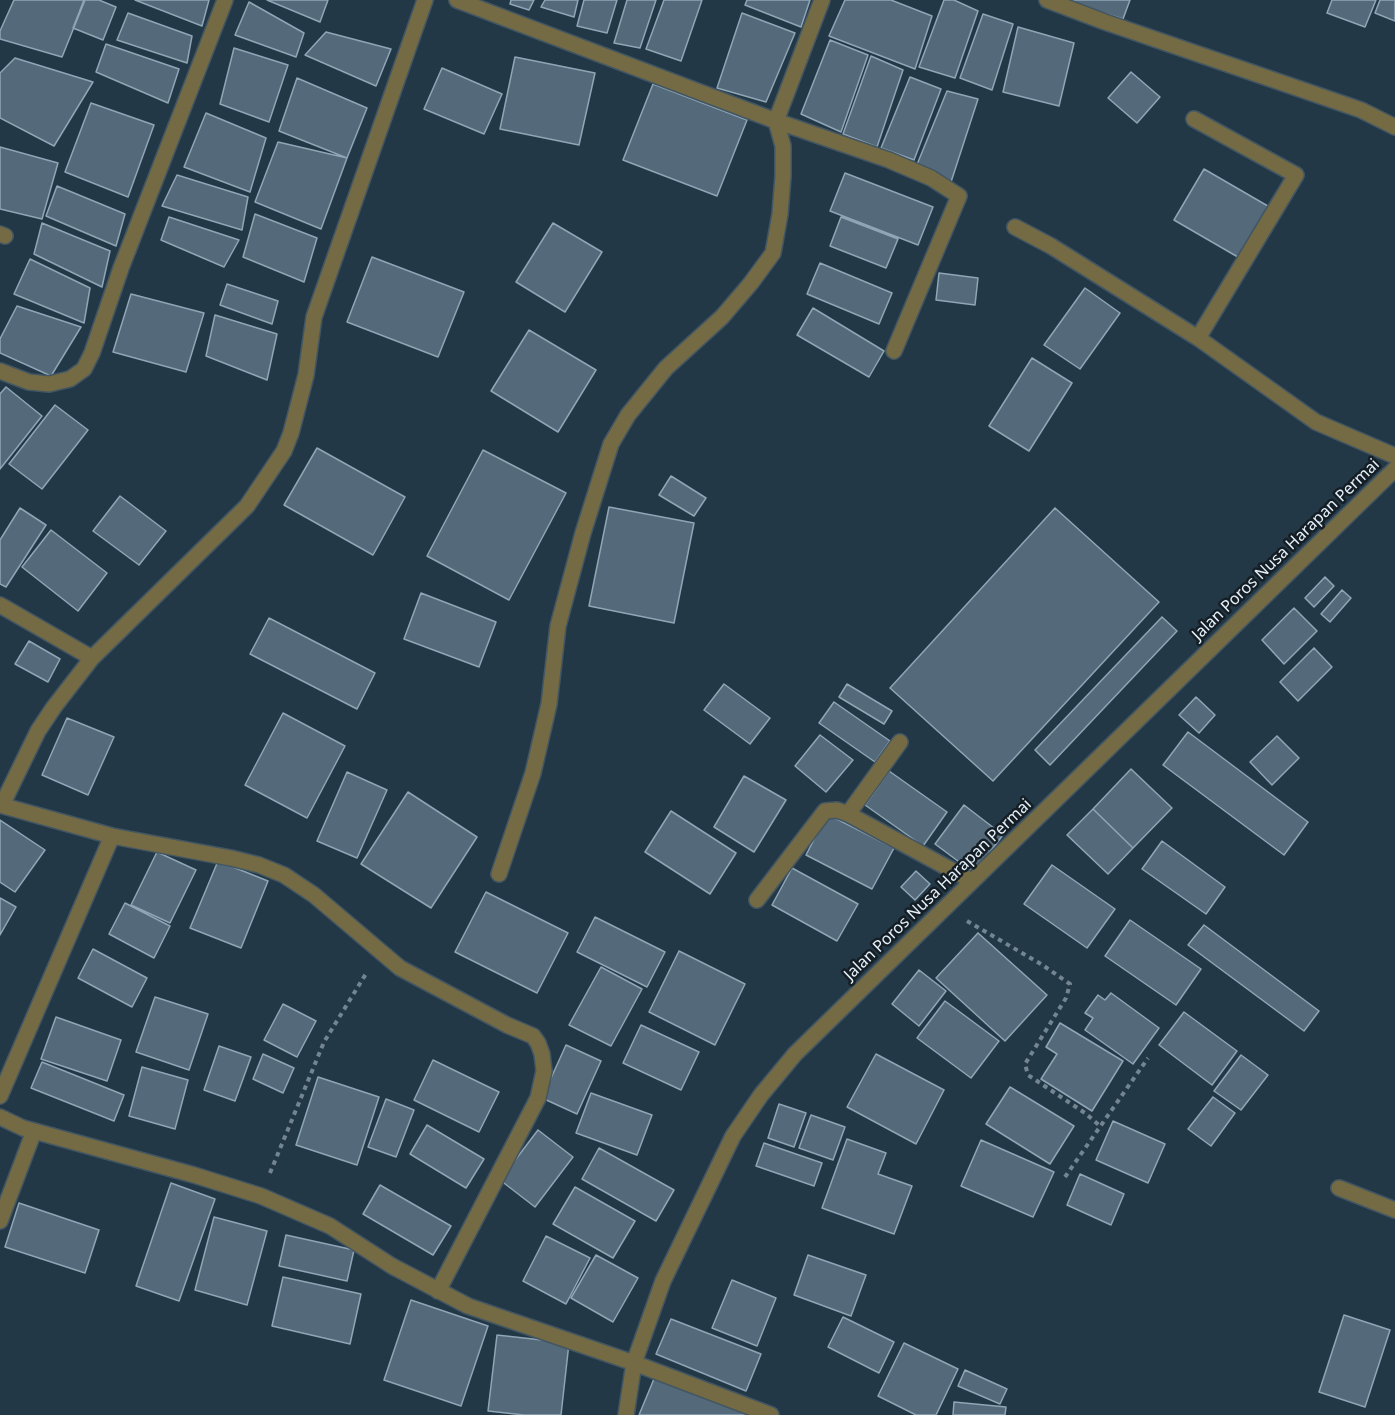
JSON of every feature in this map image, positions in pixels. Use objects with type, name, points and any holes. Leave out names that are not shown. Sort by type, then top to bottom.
[{"type":"street","points":[[0,371],[29,382],[50,384],[70,379],[84,369],[225,0]]},
{"type":"street","points":[[425,0],[314,316],[306,375],[284,451],[247,506],[92,658],[38,731],[1,805],[112,836],[231,858],[259,865],[284,875],[314,895],[400,968],[507,1025],[533,1036],[542,1054],[544,1071],[538,1098],[438,1291]]},
{"type":"street","points":[[457,0],[776,121],[889,160],[932,178],[959,196],[894,351]]},
{"type":"street","points":[[499,874],[533,773],[549,704],[558,626],[583,533],[611,444],[628,415],[666,368],[722,316],[773,253],[780,214],[783,177],[783,146],[776,121],[822,0]]},
{"type":"street","points":[[1047,0],[1360,110],[1395,127]]},
{"type":"street","points":[[1194,119],[1296,175],[1198,338]]},
{"type":"street","points":[[1015,227],[1051,246],[1198,338],[1316,422],[1395,456]]},
{"type":"street","name":"Jalan Poros Nusa Harapan Permai","points":[[626,1415],[634,1363],[663,1281],[733,1136],[760,1095],[795,1054],[1395,469]]},
{"type":"street","points":[[0,605],[92,658]]},
{"type":"street","points":[[848,814],[900,742]]},
{"type":"street","points":[[758,900],[825,811],[837,810],[848,814],[972,881]]},
{"type":"street","points":[[0,1096],[112,836]]},
{"type":"street","points":[[0,1118],[34,1131],[261,1196],[330,1226],[393,1266],[468,1306],[634,1363],[771,1415]]},
{"type":"street","points":[[0,1221],[34,1131]]},
{"type":"street","points":[[1339,1188],[1395,1210]]},
{"type":"path","points":[[946,908],[1041,964],[1070,984],[1066,998],[1025,1064],[1028,1075],[1085,1113],[1100,1126]]},
{"type":"path","points":[[261,1196],[324,1042],[380,951]]},
{"type":"path","points":[[1065,1177],[1148,1058]]},
{"type":"building","points":[[14,0],[85,0],[62,57],[0,39],[0,31]]},
{"type":"building","points":[[84,0],[99,0],[116,7],[103,40],[73,28]]},
{"type":"building","points":[[135,0],[209,0],[202,26]]},
{"type":"building","points":[[267,0],[328,0],[320,22]]},
{"type":"building","points":[[511,0],[534,0],[529,10],[510,4]]},
{"type":"building","points":[[545,0],[578,0],[574,17],[541,7]]},
{"type":"building","points":[[584,0],[617,0],[607,33],[577,26]]},
{"type":"building","points":[[627,0],[656,0],[640,48],[614,43]]},
{"type":"building","points":[[664,0],[702,0],[681,61],[646,49]]},
{"type":"building","points":[[747,0],[810,0],[801,27],[745,5]]},
{"type":"building","points":[[845,0],[891,0],[932,16],[915,69],[829,36]]},
{"type":"building","points":[[944,0],[954,0],[978,11],[955,78],[919,67]]},
{"type":"building","points":[[1068,0],[1130,0],[1123,19],[1068,2]]},
{"type":"building","points":[[1332,0],[1376,0],[1365,27],[1327,13]]},
{"type":"building","points":[[1380,0],[1395,0],[1395,21],[1375,13]]},
{"type":"building","points":[[249,2],[304,33],[296,57],[235,35]]},
{"type":"building","points":[[128,13],[192,36],[187,63],[117,40]]},
{"type":"building","points":[[742,13],[795,33],[766,102],[717,88]]},
{"type":"building","points":[[983,14],[1013,24],[992,90],[960,78]]},
{"type":"building","points":[[1018,27],[1074,43],[1059,106],[1003,92]]},
{"type":"building","points":[[326,32],[391,49],[376,86],[305,55]]},
{"type":"building","points":[[830,40],[868,55],[841,132],[801,114]]},
{"type":"building","points":[[106,44],[179,69],[168,103],[96,72]]},
{"type":"building","points":[[234,48],[288,65],[269,122],[220,104]]},
{"type":"building","points":[[871,56],[903,70],[877,147],[843,134]]},
{"type":"building","points":[[515,57],[595,73],[579,145],[500,129]]},
{"type":"building","points":[[15,58],[93,82],[54,146],[0,118],[0,73]]},
{"type":"building","points":[[442,68],[502,94],[484,134],[424,109]]},
{"type":"building","points":[[1131,72],[1160,97],[1137,123],[1108,98]]},
{"type":"building","points":[[910,77],[941,89],[914,160],[881,148]]},
{"type":"building","points":[[297,78],[367,108],[347,158],[279,131]]},
{"type":"building","points":[[653,84],[747,120],[717,196],[623,160]]},
{"type":"building","points":[[947,91],[978,99],[951,182],[916,167]]},
{"type":"building","points":[[91,103],[154,125],[128,197],[65,172]]},
{"type":"building","points":[[206,113],[266,138],[250,192],[184,167]]},
{"type":"building","points":[[278,142],[347,158],[321,229],[255,202]]},
{"type":"building","points":[[0,147],[58,163],[42,219],[0,209]]},
{"type":"building","points":[[1204,169],[1273,209],[1243,260],[1174,220]]},
{"type":"building","points":[[845,173],[933,207],[918,245],[830,211]]},
{"type":"building","points":[[177,175],[248,197],[242,230],[162,206]]},
{"type":"building","points":[[57,186],[125,214],[116,246],[46,216]]},
{"type":"building","points":[[255,214],[317,238],[304,282],[243,257]]},
{"type":"building","points":[[169,217],[239,240],[224,267],[161,240]]},
{"type":"building","points":[[841,217],[898,239],[886,268],[830,246]]},
{"type":"building","points":[[42,223],[110,251],[102,287],[34,254]]},
{"type":"building","points":[[553,223],[602,252],[565,312],[516,282]]},
{"type":"building","points":[[372,257],[464,292],[438,357],[347,322]]},
{"type":"building","points":[[30,259],[90,288],[84,323],[14,294]]},
{"type":"building","points":[[820,263],[892,293],[879,324],[807,294]]},
{"type":"building","points":[[939,273],[978,278],[975,305],[936,300]]},
{"type":"building","points":[[227,284],[278,301],[272,324],[220,305]]},
{"type":"building","points":[[1085,288],[1120,313],[1080,369],[1044,345]]},
{"type":"building","points":[[131,294],[204,313],[186,372],[113,352]]},
{"type":"building","points":[[17,306],[81,327],[51,376],[0,353],[0,339]]},
{"type":"building","points":[[813,308],[884,351],[869,377],[797,335]]},
{"type":"building","points":[[215,315],[277,334],[267,380],[206,356]]},
{"type":"building","points":[[529,330],[596,370],[558,432],[491,391]]},
{"type":"building","points":[[1032,358],[1072,383],[1029,451],[989,426]]},
{"type":"building","points":[[6,387],[42,416],[0,469],[0,394]]},
{"type":"building","points":[[55,405],[88,430],[42,489],[9,464]]},
{"type":"building","points":[[317,448],[405,497],[373,555],[284,505]]},
{"type":"building","points":[[483,450],[566,493],[509,600],[427,556]]},
{"type":"building","points":[[671,476],[706,498],[694,516],[659,495]]},
{"type":"building","points":[[120,496],[166,531],[139,565],[93,531]]},
{"type":"building","points":[[609,507],[694,523],[674,623],[589,606]]},
{"type":"building","points":[[20,508],[46,525],[6,587],[0,584],[0,540]]},
{"type":"building","points":[[1055,508],[1159,602],[993,781],[890,688]]},
{"type":"building","points":[[51,530],[107,573],[78,611],[22,567]]},
{"type":"building","points":[[1325,577],[1334,586],[1314,607],[1305,598]]},
{"type":"building","points":[[1342,590],[1351,598],[1330,622],[1321,614]]},
{"type":"building","points":[[421,593],[496,622],[479,667],[404,639]]},
{"type":"building","points":[[1294,608],[1317,631],[1284,664],[1262,640]]},
{"type":"building","points":[[1162,617],[1177,631],[1050,765],[1035,750]]},
{"type":"building","points":[[269,618],[375,673],[357,709],[250,654]]},
{"type":"building","points":[[29,641],[60,659],[48,682],[15,664]]},
{"type":"building","points":[[1314,648],[1332,667],[1298,701],[1280,682]]},
{"type":"building","points":[[724,684],[770,718],[750,744],[704,710]]},
{"type":"building","points":[[847,684],[892,711],[884,724],[839,697]]},
{"type":"building","points":[[1196,697],[1215,715],[1199,733],[1179,715]]},
{"type":"building","points":[[834,702],[890,741],[875,762],[819,723]]},
{"type":"building","points":[[283,713],[345,746],[307,818],[245,785]]},
{"type":"building","points":[[67,718],[114,737],[88,795],[42,775]]},
{"type":"building","points":[[1188,732],[1308,822],[1284,855],[1163,765]]},
{"type":"building","points":[[820,735],[853,760],[826,792],[795,766]]},
{"type":"building","points":[[1277,736],[1299,758],[1272,785],[1250,762]]},
{"type":"building","points":[[1131,769],[1172,808],[1133,848],[1093,809]]},
{"type":"building","points":[[889,771],[947,812],[923,846],[865,805]]},
{"type":"building","points":[[347,772],[387,790],[357,858],[317,841]]},
{"type":"building","points":[[744,776],[786,800],[754,852],[714,827]]},
{"type":"building","points":[[408,792],[477,837],[431,908],[361,864]]},
{"type":"building","points":[[964,805],[1003,835],[974,873],[935,844]]},
{"type":"building","points":[[1093,809],[1133,848],[1108,874],[1067,835]]},
{"type":"building","points":[[671,811],[736,853],[710,894],[645,852]]},
{"type":"building","points":[[827,814],[894,848],[872,889],[806,855]]},
{"type":"building","points":[[0,820],[45,850],[15,892],[0,882]]},
{"type":"building","points":[[1162,841],[1225,887],[1206,914],[1142,869]]},
{"type":"building","points":[[157,852],[196,870],[170,923],[131,905]]},
{"type":"building","points":[[218,861],[268,881],[241,948],[190,928]]},
{"type":"building","points":[[1052,865],[1115,909],[1087,948],[1024,904]]},
{"type":"building","points":[[792,868],[858,904],[837,941],[772,905]]},
{"type":"building","points":[[916,871],[930,884],[915,900],[901,887]]},
{"type":"building","points":[[486,892],[568,933],[537,993],[455,952]]},
{"type":"building","points":[[0,898],[16,907],[0,935]]},
{"type":"building","points":[[125,903],[170,926],[154,958],[109,934]]},
{"type":"building","points":[[595,917],[665,952],[647,987],[577,952]]},
{"type":"building","points":[[1130,920],[1201,969],[1176,1005],[1105,956]]},
{"type":"building","points":[[1204,925],[1319,1011],[1304,1031],[1188,945]]},
{"type":"building","points":[[978,933],[1047,995],[1005,1041],[936,978]]},
{"type":"building","points":[[93,949],[147,978],[132,1007],[78,978]]},
{"type":"building","points":[[679,951],[745,984],[715,1045],[649,1012]]},
{"type":"building","points":[[601,967],[642,989],[611,1046],[569,1025]]},
{"type":"building","points":[[919,970],[946,991],[919,1026],[892,1004]]},
{"type":"building","points":[[1111,993],[1159,1028],[1133,1064],[1085,1030],[1093,1018],[1085,1013],[1098,995],[1105,1000]]},
{"type":"building","points":[[155,997],[208,1014],[189,1070],[136,1052]]},
{"type":"building","points":[[945,1001],[999,1041],[971,1078],[917,1038]]},
{"type":"building","points":[[283,1004],[316,1021],[297,1057],[264,1040]]},
{"type":"building","points":[[1184,1012],[1237,1051],[1212,1085],[1159,1045]]},
{"type":"building","points":[[56,1017],[121,1040],[107,1081],[41,1059]]},
{"type":"building","points":[[1060,1023],[1123,1061],[1092,1111],[1041,1079],[1057,1054],[1046,1047]]},
{"type":"building","points":[[641,1025],[699,1052],[681,1090],[623,1063]]},
{"type":"building","points":[[566,1045],[601,1061],[577,1114],[542,1098]]},
{"type":"building","points":[[219,1046],[251,1057],[235,1101],[204,1090]]},
{"type":"building","points":[[263,1054],[294,1068],[283,1093],[253,1079]]},
{"type":"building","points":[[876,1054],[944,1090],[916,1144],[847,1107]]},
{"type":"building","points":[[1241,1055],[1268,1075],[1241,1110],[1214,1091]]},
{"type":"building","points":[[433,1060],[499,1092],[479,1132],[414,1100]]},
{"type":"building","points":[[42,1062],[124,1095],[114,1121],[31,1088]]},
{"type":"building","points":[[142,1067],[188,1080],[175,1129],[129,1116]]},
{"type":"building","points":[[318,1077],[379,1097],[357,1165],[296,1145]]},
{"type":"building","points":[[1010,1087],[1074,1126],[1050,1164],[986,1124]]},
{"type":"building","points":[[591,1093],[652,1115],[637,1155],[576,1133]]},
{"type":"building","points":[[1213,1097],[1235,1113],[1211,1146],[1188,1129]]},
{"type":"building","points":[[386,1099],[414,1110],[396,1157],[368,1147]]},
{"type":"building","points":[[779,1104],[806,1113],[794,1147],[768,1138]]},
{"type":"building","points":[[811,1115],[845,1127],[833,1160],[799,1148]]},
{"type":"building","points":[[1113,1121],[1165,1144],[1148,1183],[1096,1160]]},
{"type":"building","points":[[427,1125],[484,1159],[466,1188],[410,1154]]},
{"type":"building","points":[[538,1130],[573,1157],[535,1207],[500,1180]]},
{"type":"building","points":[[847,1139],[886,1153],[878,1174],[912,1186],[894,1234],[822,1208]]},
{"type":"building","points":[[981,1140],[1054,1172],[1033,1217],[961,1186]]},
{"type":"building","points":[[764,1143],[822,1163],[814,1186],[756,1166]]},
{"type":"building","points":[[599,1148],[674,1190],[656,1221],[582,1179]]},
{"type":"building","points":[[1080,1174],[1124,1194],[1111,1225],[1067,1205]]},
{"type":"building","points":[[171,1183],[215,1199],[179,1301],[136,1286]]},
{"type":"building","points":[[380,1185],[451,1226],[433,1255],[363,1214]]},
{"type":"building","points":[[575,1187],[635,1221],[613,1258],[553,1224]]},
{"type":"building","points":[[19,1203],[99,1230],[85,1273],[5,1247]]},
{"type":"building","points":[[214,1217],[267,1231],[247,1305],[195,1290]]},
{"type":"building","points":[[286,1235],[354,1250],[347,1281],[279,1266]]},
{"type":"building","points":[[546,1236],[590,1258],[566,1304],[523,1281]]},
{"type":"building","points":[[596,1255],[638,1278],[613,1322],[571,1298]]},
{"type":"building","points":[[808,1255],[866,1275],[851,1316],[794,1295]]},
{"type":"building","points":[[283,1277],[361,1294],[350,1344],[272,1326]]},
{"type":"building","points":[[732,1280],[776,1298],[757,1346],[712,1328]]},
{"type":"building","points":[[411,1300],[488,1326],[461,1406],[384,1380]]},
{"type":"building","points":[[1344,1315],[1390,1330],[1365,1407],[1319,1392]]},
{"type":"building","points":[[843,1317],[894,1342],[879,1373],[828,1347]]},
{"type":"building","points":[[671,1319],[761,1354],[746,1391],[656,1354]]},
{"type":"building","points":[[497,1335],[569,1343],[561,1415],[524,1415],[488,1411]]},
{"type":"building","points":[[904,1343],[958,1369],[936,1415],[916,1415],[878,1396]]},
{"type":"building","points":[[965,1370],[1007,1389],[1000,1404],[958,1386]]},
{"type":"building","points":[[656,1374],[758,1415],[639,1415]]},
{"type":"building","points":[[954,1402],[1006,1407],[1005,1415],[953,1415]]}]
